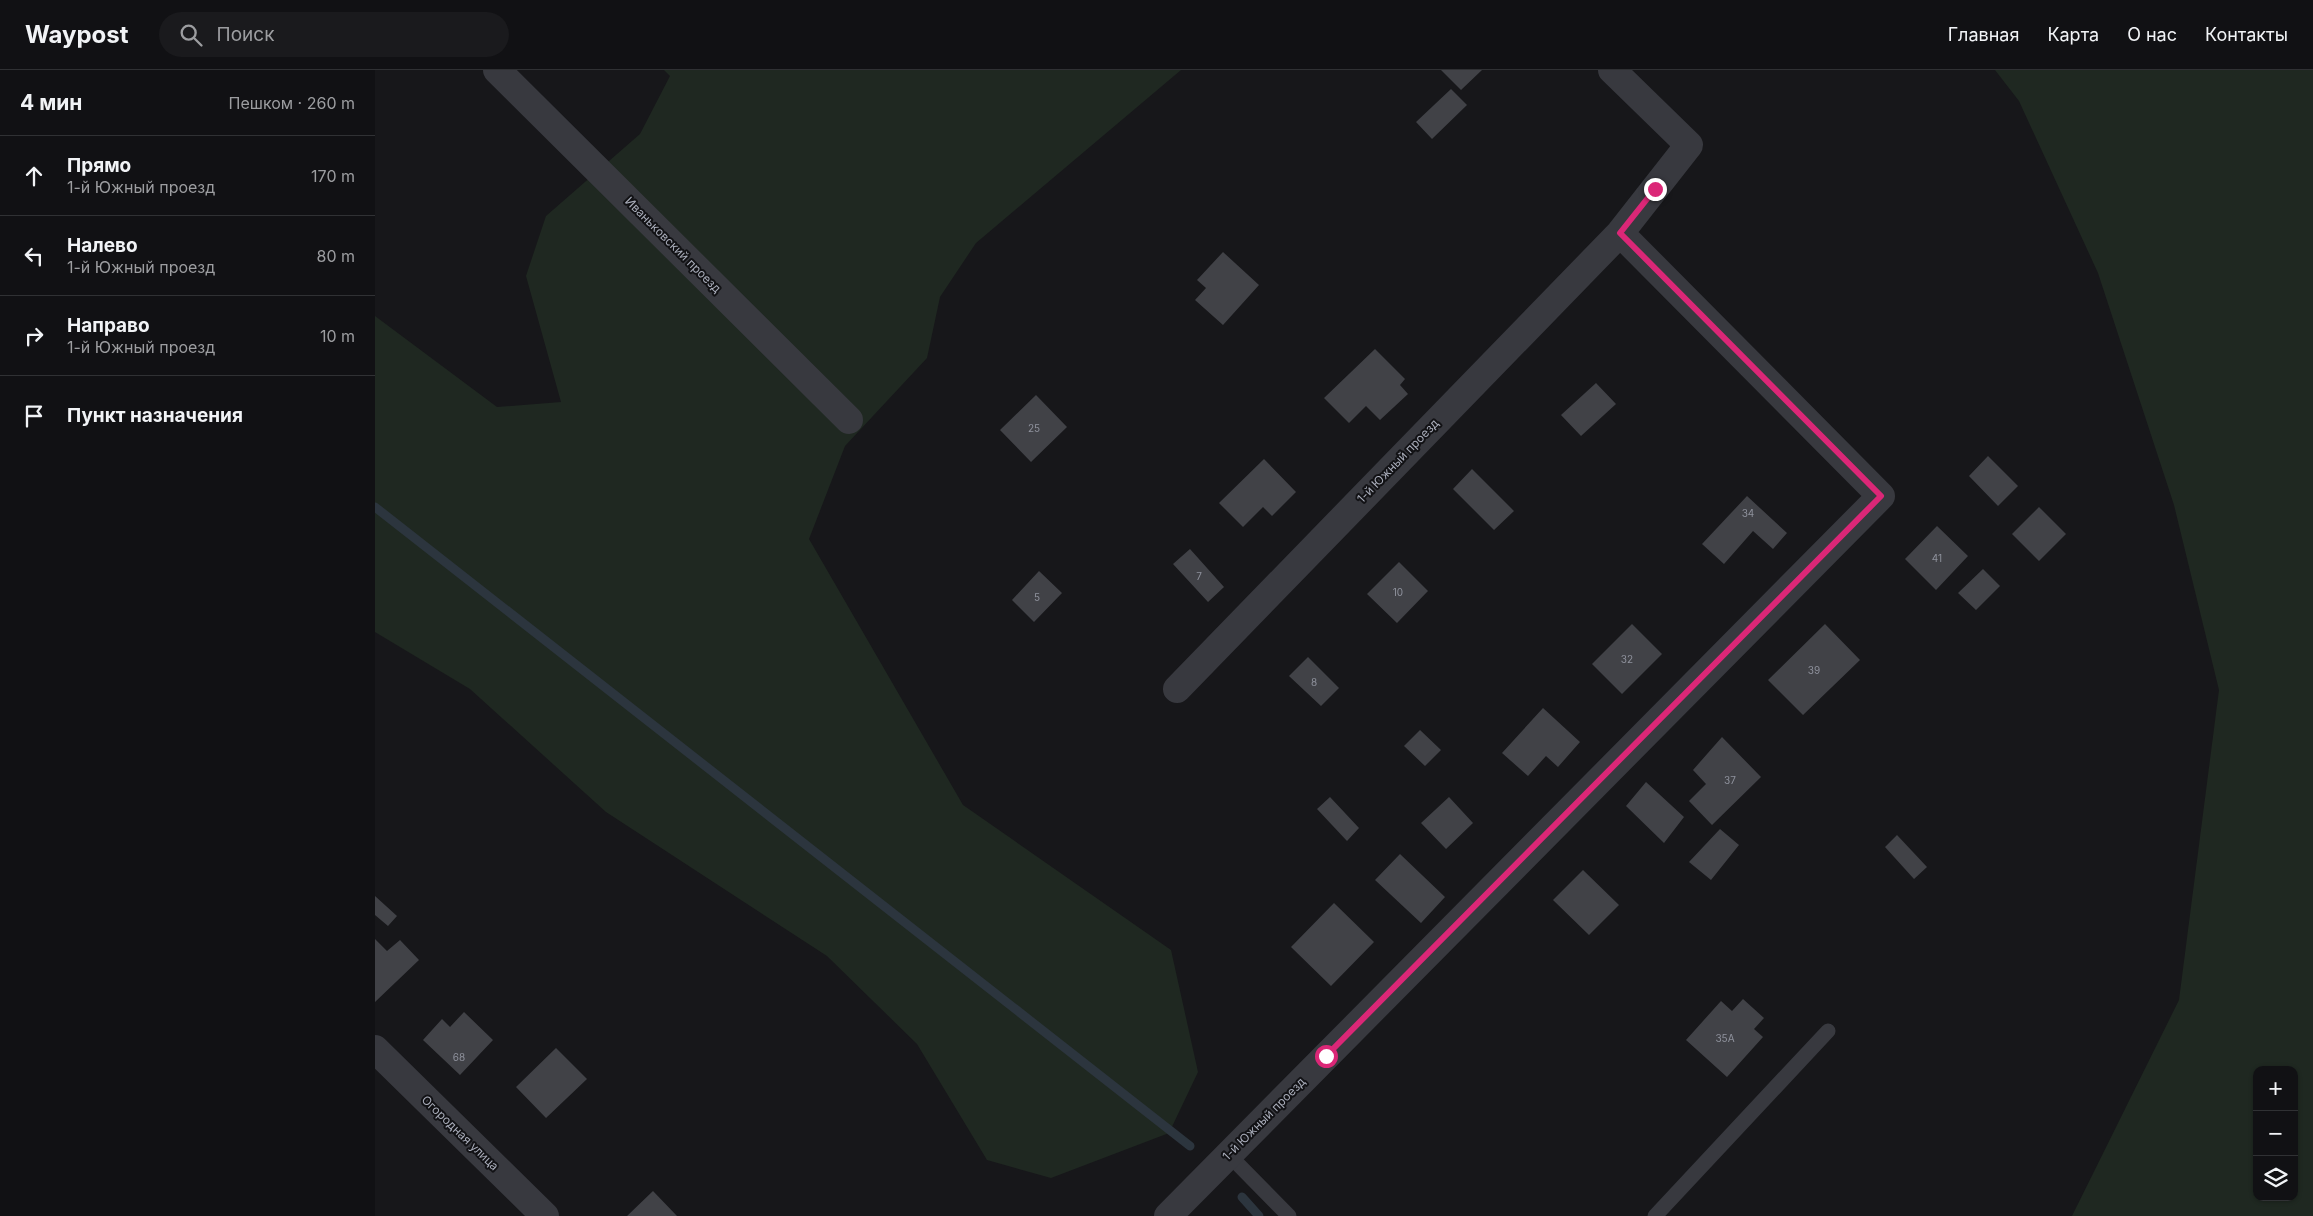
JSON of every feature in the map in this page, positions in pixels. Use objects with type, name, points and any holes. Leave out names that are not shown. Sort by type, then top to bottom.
[{"type":"street","name":"Иваньковский проезд","points":[[497,70],[849,420]]},
{"type":"street","name":"1-й Южный проезд","points":[[1177,689],[1620,233],[1689,145],[1612,70]]},
{"type":"street","name":"1-й Южный проезд","points":[[1168,1216],[1881,496],[1620,233]]},
{"type":"street","name":"Огородная улица","points":[[375,1049],[545,1216]]},
{"type":"lane","points":[[1655,1216],[1828,1031]]},
{"type":"lane","points":[[1229,1155],[1289,1216]]},
{"type":"shaded area","points":[[664,70],[1181,70],[976,243],[940,297],[927,358],[845,446],[809,539],[963,805],[1171,950],[1198,1072],[1169,1133],[1051,1178],[987,1160],[917,1044],[827,956],[606,812],[470,689],[375,632],[375,316],[497,407],[561,402],[526,276],[546,216],[640,134],[670,76]]},
{"type":"shaded area","points":[[1995,70],[2313,70],[2313,1216],[2072,1216],[2179,1000],[2219,690],[2174,505],[2098,273],[2019,101]]},
{"type":"building","points":[[1441,70],[1482,70],[1461,90]]},
{"type":"building","points":[[1451,89],[1467,105],[1432,139],[1416,122]]},
{"type":"building","points":[[1223,252],[1259,285],[1223,325],[1195,300],[1206,288],[1197,280]]},
{"type":"building","points":[[1375,349],[1405,379],[1400,385],[1408,394],[1380,420],[1366,406],[1349,423],[1324,398]]},
{"type":"building","points":[[1596,383],[1616,404],[1581,436],[1561,415]]},
{"type":"building","points":[[1036,395],[1067,427],[1031,462],[1000,430]]},
{"type":"building","points":[[1988,456],[2018,486],[1998,506],[1969,476]]},
{"type":"building","points":[[1264,459],[1296,492],[1272,516],[1263,507],[1243,527],[1219,503]]},
{"type":"building","points":[[1472,469],[1514,511],[1494,530],[1453,489]]},
{"type":"building","points":[[1747,496],[1787,533],[1773,549],[1753,531],[1724,564],[1702,544]]},
{"type":"building","points":[[2039,507],[2066,534],[2039,561],[2012,534]]},
{"type":"building","points":[[1937,526],[1968,556],[1936,590],[1905,559]]},
{"type":"building","points":[[1190,549],[1224,587],[1208,602],[1173,564]]},
{"type":"building","points":[[1399,562],[1428,591],[1397,623],[1367,594]]},
{"type":"building","points":[[1983,569],[2000,586],[1976,610],[1958,593]]},
{"type":"building","points":[[1039,571],[1062,593],[1034,622],[1012,600]]},
{"type":"building","points":[[1632,624],[1662,654],[1622,694],[1592,664]]},
{"type":"building","points":[[1825,624],[1860,660],[1803,715],[1768,680]]},
{"type":"building","points":[[1308,657],[1339,688],[1321,706],[1289,676]]},
{"type":"building","points":[[1543,708],[1580,742],[1558,767],[1546,756],[1528,776],[1502,753]]},
{"type":"building","points":[[1420,730],[1441,750],[1425,766],[1404,746]]},
{"type":"building","points":[[1722,737],[1761,777],[1712,825],[1689,801],[1706,784],[1693,770]]},
{"type":"building","points":[[1646,782],[1684,817],[1664,843],[1626,806]]},
{"type":"building","points":[[1330,797],[1359,828],[1347,841],[1317,809]]},
{"type":"building","points":[[1449,797],[1473,823],[1446,849],[1421,823]]},
{"type":"building","points":[[1720,829],[1739,845],[1711,880],[1689,862]]},
{"type":"building","points":[[1897,835],[1927,867],[1914,879],[1885,847]]},
{"type":"building","points":[[1400,854],[1445,897],[1421,923],[1375,880]]},
{"type":"building","points":[[1583,870],[1619,905],[1589,935],[1553,900]]},
{"type":"building","points":[[375,896],[397,916],[388,926],[375,915]]},
{"type":"building","points":[[1334,903],[1374,942],[1331,986],[1291,947]]},
{"type":"building","points":[[375,939],[387,951],[400,940],[419,960],[375,1002]]},
{"type":"building","points":[[1743,999],[1764,1018],[1754,1029],[1763,1037],[1727,1077],[1686,1040],[1721,1001],[1732,1011]]},
{"type":"building","points":[[464,1012],[493,1040],[460,1075],[423,1040],[442,1019],[450,1027]]},
{"type":"building","points":[[556,1048],[587,1079],[546,1118],[516,1087]]},
{"type":"building","points":[[653,1191],[677,1216],[627,1216]]},
{"type":"waterway","points":[[375,507],[1190,1146]]},
{"type":"waterway","points":[[1242,1197],[1259,1216]]},
{"type":"route","points":[[1326,1056],[1881,496],[1620,233],[1655,189]]}]
